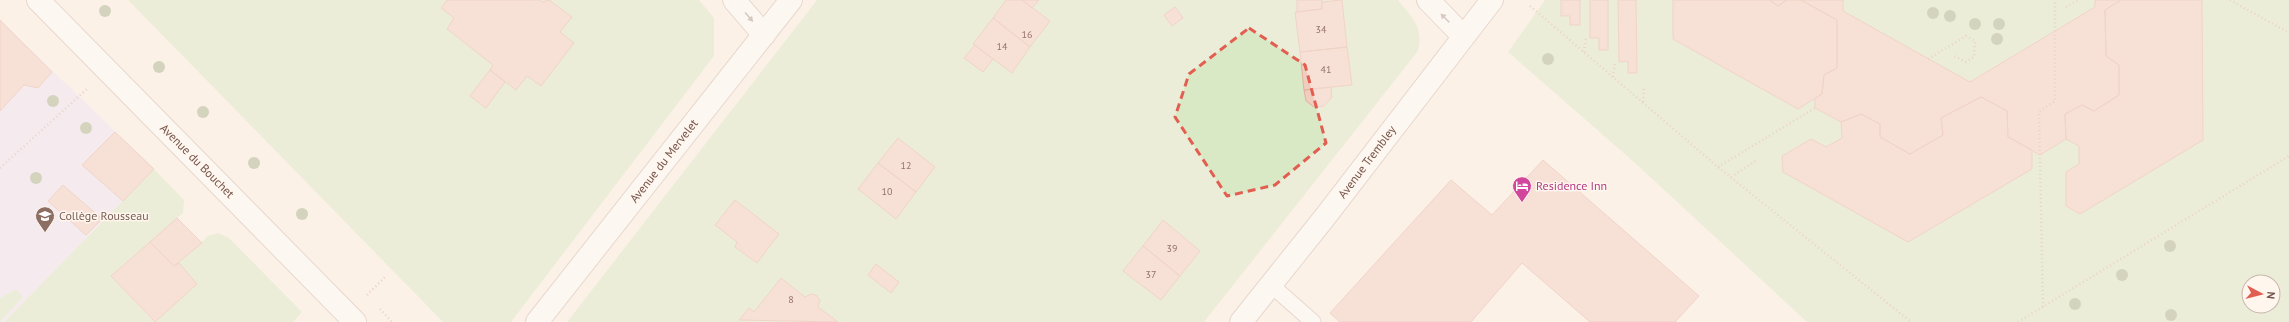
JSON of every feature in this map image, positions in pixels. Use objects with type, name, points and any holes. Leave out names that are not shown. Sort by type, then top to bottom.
[{"type":"street","name":"Avenue du Bouchet","points":[[38,0],[355,322]]},
{"type":"street","points":[[734,0],[764,35]]},
{"type":"street","name":"Avenue du Mervelet","points":[[537,322],[791,0]]},
{"type":"street","points":[[1428,0],[1463,36]]},
{"type":"street","name":"Avenue Trembley","points":[[1241,322],[1492,0]]},
{"type":"lane","points":[[1271,285],[1313,322]]},
{"type":"path","points":[[2043,307],[2039,112],[2055,101],[2055,0]]},
{"type":"path","points":[[2066,7],[2078,0]]},
{"type":"path","points":[[2230,0],[2289,34]]},
{"type":"path","points":[[1530,6],[1718,167],[1910,322]]},
{"type":"path","points":[[1928,59],[1966,36],[1975,40],[1974,57],[1966,62],[1954,56]]},
{"type":"path","points":[[1584,52],[1586,39]]},
{"type":"path","points":[[1613,77],[1615,64]]},
{"type":"path","points":[[0,168],[80,97],[105,69]]},
{"type":"path","points":[[1643,102],[1644,88]]},
{"type":"path","points":[[1718,167],[1815,108]]},
{"type":"path","points":[[2018,322],[2289,156]]},
{"type":"path","points":[[1731,177],[1756,160]]},
{"type":"path","points":[[366,295],[386,276]]},
{"type":"highlighted area","points":[[1249,28],[1305,65],[1326,143],[1275,185],[1227,196],[1175,117],[1189,74]]},
{"type":"shaded area","name":"Collège Rousseau","points":[[0,20],[154,169],[4,322],[0,322]]},
{"type":"green space","points":[[128,0],[699,0],[714,18],[714,56],[511,322],[443,322]]},
{"type":"green space","points":[[817,0],[1398,0],[1416,23],[1419,42],[1418,51],[1204,322],[567,322]]},
{"type":"green space","points":[[1545,0],[2289,0],[2289,322],[1807,322],[1635,163],[1508,52]]},
{"type":"green space","points":[[154,169],[184,200],[183,213],[111,276],[154,322],[4,322]]},
{"type":"green space","points":[[218,233],[229,238],[302,312],[293,322],[155,322],[197,284],[179,263],[208,236]]},
{"type":"green space","points":[[16,289],[23,297],[0,322],[0,298]]},
{"type":"building","points":[[447,0],[540,0],[542,2],[549,0],[572,17],[560,32],[574,43],[541,86],[527,76],[516,90],[490,70],[493,65],[447,29],[454,18],[441,8]]},
{"type":"building","points":[[1006,0],[1022,0],[1050,21],[1030,47],[993,18]]},
{"type":"building","points":[[1022,0],[1039,0],[1032,8]]},
{"type":"building","points":[[1297,0],[1322,0],[1322,9],[1297,12]]},
{"type":"building","points":[[1342,0],[1347,47],[1300,52],[1295,12],[1322,9],[1322,2]]},
{"type":"building","points":[[1561,0],[1580,0],[1580,25],[1570,25],[1570,16],[1561,16]]},
{"type":"building","points":[[1590,0],[1608,0],[1608,50],[1599,50],[1599,38],[1590,38]]},
{"type":"building","points":[[1618,0],[1636,0],[1637,73],[1628,73],[1628,61],[1619,62]]},
{"type":"building","points":[[1673,0],[1769,0],[1778,6],[1787,0],[1801,0],[1837,20],[1837,68],[1824,75],[1822,94],[1798,109],[1673,39]]},
{"type":"building","points":[[1769,0],[1787,0],[1778,6]]},
{"type":"building","points":[[1801,0],[1843,0],[1843,11],[1970,82],[2095,7],[2095,0],[2121,0],[2105,10],[2106,56],[2119,65],[2119,95],[2094,111],[2082,105],[2065,114],[2066,139],[2040,155],[2008,137],[2007,111],[1981,97],[1941,118],[1943,135],[1910,154],[1880,137],[1880,124],[1861,114],[1841,122],[1815,108],[1815,99],[1822,94],[1824,75],[1837,68],[1837,20]]},
{"type":"building","points":[[2121,0],[2202,0],[2203,140],[2080,214],[2066,206],[2066,172],[2079,164],[2079,146],[2066,139],[2065,114],[2082,105],[2094,111],[2119,95],[2119,65],[2106,56],[2105,10]]},
{"type":"building","points":[[1175,7],[1183,18],[1172,26],[1164,15]]},
{"type":"building","points":[[993,18],[1030,47],[1012,73],[973,44]]},
{"type":"building","points":[[0,20],[52,72],[38,88],[24,85],[0,111]]},
{"type":"building","points":[[975,45],[993,59],[983,72],[964,58]]},
{"type":"building","points":[[1347,47],[1352,85],[1304,90],[1300,52]]},
{"type":"building","points":[[490,70],[505,82],[486,108],[470,96]]},
{"type":"building","points":[[1331,87],[1332,97],[1324,106],[1314,107],[1306,101],[1304,90]]},
{"type":"building","points":[[1981,97],[2007,111],[2008,137],[2032,150],[2032,169],[1908,242],[1783,172],[1782,156],[1811,139],[1826,147],[1842,138],[1841,122],[1861,114],[1880,124],[1880,137],[1910,154],[1943,135],[1941,118]]},
{"type":"building","points":[[115,132],[154,169],[123,201],[82,165]]},
{"type":"building","points":[[898,138],[935,167],[916,192],[878,163]]},
{"type":"building","points":[[1543,160],[1699,296],[1675,322],[1590,322],[1522,263],[1471,322],[1340,322],[1330,313],[1451,180],[1492,215]]},
{"type":"building","points":[[878,163],[916,192],[896,219],[858,189]]},
{"type":"building","points":[[63,185],[102,219],[86,235],[48,201]]},
{"type":"building","points":[[735,200],[779,234],[757,263],[735,247],[737,242],[715,225]]},
{"type":"building","points":[[177,218],[202,243],[174,266],[150,242]]},
{"type":"building","points":[[1163,220],[1200,251],[1180,276],[1143,246]]},
{"type":"building","points":[[150,242],[174,266],[179,263],[197,284],[155,322],[111,276]]},
{"type":"building","points":[[1143,246],[1180,276],[1161,300],[1123,271]]},
{"type":"building","points":[[876,264],[899,282],[891,293],[868,275]]},
{"type":"building","points":[[781,278],[805,297],[811,294],[816,295],[820,300],[818,307],[838,322],[739,320],[749,308],[754,312]]},
{"type":"place","name":"Residence Inn","points":[[1522,203]]},
{"type":"place","name":"Collège Rousseau","points":[[45,233]]}]
